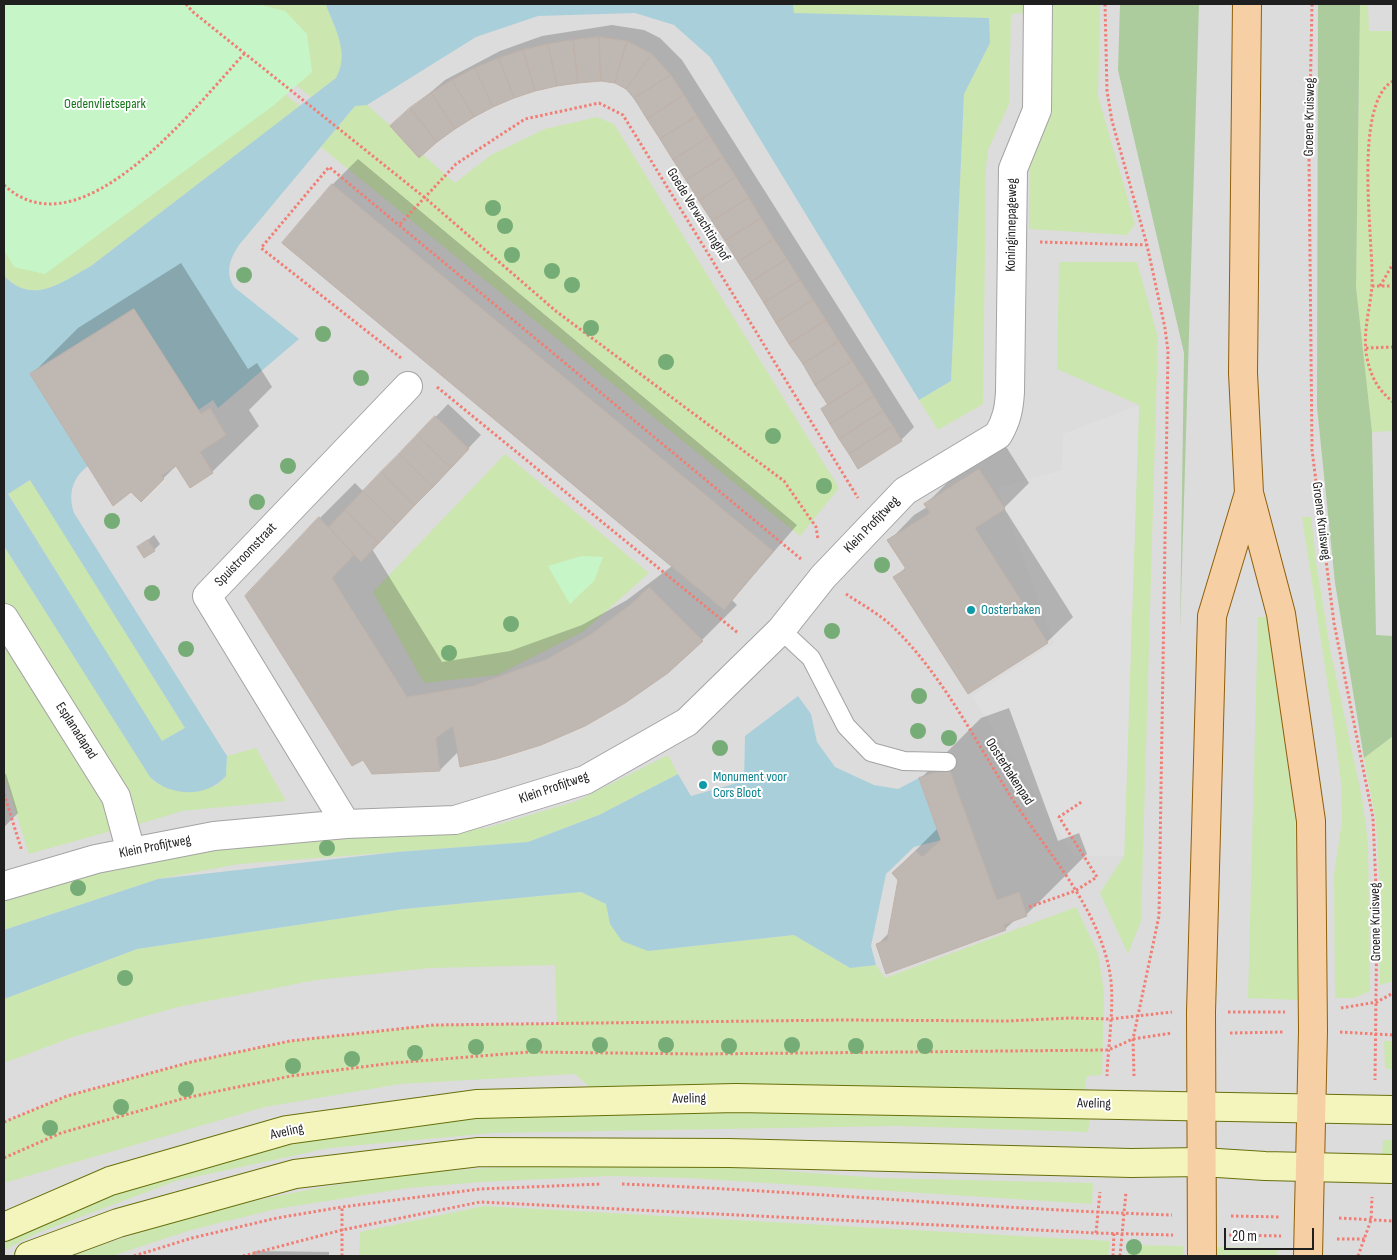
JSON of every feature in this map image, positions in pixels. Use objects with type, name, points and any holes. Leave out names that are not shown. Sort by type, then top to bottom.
[{"type":"main road","points":[[1247,4],[1243,364],[1248,493],[1281,614],[1310,821],[1313,1021],[1309,1237]]},
{"type":"main road","points":[[1202,1235],[1202,1023],[1212,616],[1248,493]]},
{"type":"main road","name":"Aveling","points":[[4,1227],[110,1181],[287,1130],[476,1104],[736,1098],[1202,1105],[1393,1110]]},
{"type":"main road","points":[[29,1256],[118,1223],[295,1174],[479,1152],[729,1153],[1131,1163],[1202,1162],[1393,1169]]},
{"type":"street","name":"Koninginnepageweg","points":[[1010,392],[1014,168],[1037,110],[1038,4]]},
{"type":"street","name":"Spuistroomstraat","points":[[346,824],[207,596],[413,379]]},
{"type":"street","name":"Klein Profijtweg","points":[[4,886],[131,852],[214,836],[346,824],[455,820],[585,780],[687,722],[780,630],[822,577],[905,491],[998,435],[1008,412],[1010,392]]},
{"type":"street","name":"Esplanadapad","points":[[4,618],[116,797],[131,852]]},
{"type":"lane","points":[[780,630],[811,658],[846,726],[871,752],[904,762],[947,762]]},
{"type":"path","points":[[186,4],[193,12],[424,197],[557,312],[784,481],[816,527],[822,577]]},
{"type":"path","points":[[1105,4],[1107,91],[1112,121],[1147,245],[1165,328],[1168,352],[1159,916],[1140,1014],[1133,1039]]},
{"type":"path","name":"Groene Kruisweg","points":[[1312,4],[1309,156],[1312,450],[1334,623],[1373,818],[1377,911],[1376,1035]]},
{"type":"path","points":[[4,185],[20,198],[34,204],[51,205],[76,200],[100,190],[120,177],[161,142],[245,53]]},
{"type":"path","points":[[1393,81],[1385,85],[1376,102],[1371,121],[1368,160],[1372,286],[1365,337],[1372,376],[1380,392],[1393,402]]},
{"type":"path","name":"Goede Verwachtinghof","points":[[400,224],[456,164],[525,119],[599,103],[623,115],[847,477],[873,524]]},
{"type":"path","name":"Oosterbakenpad","points":[[413,379],[261,248],[329,167],[400,224],[822,577],[892,626],[934,674],[1013,800],[1075,891],[1097,932],[1110,974],[1110,1018]]},
{"type":"path","points":[[1012,241],[1147,245]]},
{"type":"path","points":[[1380,286],[1393,264]]},
{"type":"path","points":[[1372,286],[1393,286]]},
{"type":"path","points":[[1366,348],[1393,347]]},
{"type":"path","points":[[413,379],[760,651]]},
{"type":"path","points":[[4,794],[30,878]]},
{"type":"path","points":[[1029,907],[1075,891],[1097,877],[1059,817],[1083,801]]},
{"type":"path","points":[[4,1158],[60,1134],[185,1098],[291,1076],[393,1063],[530,1052],[702,1054],[1108,1050],[1133,1039],[1170,1033],[1202,1023],[1313,1021],[1377,1002],[1393,993]]},
{"type":"path","points":[[4,1122],[67,1096],[191,1062],[290,1041],[434,1025],[1110,1018],[1140,1014],[1202,1023],[1313,1021],[1376,1035],[1393,1035]]},
{"type":"path","points":[[134,1256],[192,1238],[277,1218],[342,1207],[480,1189],[611,1184]]},
{"type":"path","points":[[620,1184],[743,1189],[1124,1213],[1202,1235],[1309,1237],[1371,1220],[1393,1221]]},
{"type":"path","points":[[243,1256],[342,1230],[480,1202],[1123,1234],[1309,1237],[1365,1240]]},
{"type":"path","points":[[342,1207],[342,1256]]},
{"type":"path","points":[[1120,1256],[1124,1213]]},
{"type":"path","points":[[1358,1256],[1371,1220]]},
{"type":"path","points":[[1112,1256],[1114,1233]]},
{"type":"shaded area","points":[[4,4],[1393,4],[1393,1256],[4,1256]]},
{"type":"shaded area","points":[[1139,405],[1124,856],[1074,856],[972,696],[1054,643],[997,488],[1062,470],[1063,434]]},
{"type":"green space","name":"Oedenvlietsepark","points":[[4,4],[257,4],[285,11],[307,34],[312,72],[274,105],[45,274],[14,267],[4,250]]},
{"type":"green space","points":[[195,4],[326,5],[340,41],[343,60],[341,69],[334,80],[311,97]]},
{"type":"green space","points":[[793,4],[1024,4],[1024,13],[1011,14],[1009,104],[988,150],[986,168],[983,404],[938,430],[919,400],[951,381],[964,94],[990,43],[794,13]]},
{"type":"green space","points":[[1052,4],[1100,4],[1098,96],[1135,224],[1127,235],[1029,229],[1030,161],[1052,113]]},
{"type":"green space","points":[[1120,4],[1199,4],[1180,632],[1184,353],[1118,70]]},
{"type":"green space","points":[[1318,4],[1360,4],[1356,287],[1372,432],[1376,635],[1393,636],[1393,736],[1364,758],[1335,583],[1317,407]]},
{"type":"green space","points":[[1360,4],[1368,4],[1369,31],[1393,31],[1393,431],[1372,432],[1356,287]]},
{"type":"green space","points":[[246,63],[300,106],[91,266],[69,279],[48,288],[37,290],[15,285],[4,276],[4,194]]},
{"type":"green space","points":[[359,104],[367,105],[455,183],[491,155],[545,129],[597,117],[614,124],[839,488],[800,536],[321,147],[355,106]]},
{"type":"green space","points":[[1059,262],[1137,262],[1158,337],[1141,921],[1128,954],[1100,893],[1124,856],[1139,405],[1057,369]]},
{"type":"green space","points":[[505,454],[649,573],[584,631],[497,675],[424,683],[373,592]]},
{"type":"green space","points":[[31,480],[185,728],[161,742],[8,493]]},
{"type":"green space","points":[[1302,517],[1311,517],[1330,649],[1362,798],[1368,843],[1370,991],[1354,998],[1335,998],[1334,875],[1342,820],[1341,782]]},
{"type":"green space","points":[[4,546],[154,782],[216,786],[226,776],[227,756],[256,748],[286,801],[182,811],[136,825],[4,601]]},
{"type":"green space","points":[[582,556],[603,557],[594,581],[570,604],[548,566]]},
{"type":"green space","points":[[1258,617],[1267,617],[1295,816],[1298,1000],[1248,998]]},
{"type":"green space","points":[[4,634],[111,804],[115,830],[29,854],[4,773]]},
{"type":"green space","points":[[1393,736],[1393,981],[1380,985],[1380,894],[1376,822],[1364,758]]},
{"type":"green space","points":[[668,755],[678,774],[599,815],[528,842],[239,864],[158,879],[4,930],[4,900],[116,865],[258,841],[420,835],[486,828],[577,801]]},
{"type":"green space","points":[[581,892],[607,904],[610,924],[648,951],[794,935],[850,968],[876,965],[885,978],[1076,907],[1098,953],[1104,993],[1102,1075],[1087,1076],[1084,1092],[592,1089],[575,1074],[400,1084],[265,1107],[4,1183],[4,1122],[67,1096],[191,1062],[290,1041],[434,1025],[557,1024],[555,965],[431,968],[316,980],[178,1007],[73,1037],[4,1063],[4,999],[137,949],[404,909]]},
{"type":"green space","points":[[1384,1041],[1393,1041],[1393,1070],[1385,1068]]},
{"type":"green space","points":[[700,1107],[1090,1116],[1088,1132],[897,1126],[492,1133],[329,1148],[176,1181],[38,1233],[4,1250],[4,1235],[33,1220],[276,1141],[519,1110]]},
{"type":"green space","points":[[1383,1140],[1393,1140],[1393,1155],[1382,1154]]},
{"type":"green space","points":[[573,1164],[716,1166],[881,1178],[1093,1183],[1092,1204],[689,1178],[610,1176],[481,1182],[408,1188],[276,1209],[191,1230],[112,1256],[73,1256],[202,1214],[291,1193],[381,1178],[426,1173],[481,1168]]},
{"type":"green space","points":[[484,1206],[1110,1241],[1108,1256],[359,1256],[360,1232]]},
{"type":"green space","points":[[1129,1245],[1183,1246],[1184,1256],[1128,1256]]},
{"type":"green space","points":[[1217,1247],[1277,1248],[1277,1256],[1217,1256]]},
{"type":"water","points":[[322,4],[793,4],[794,13],[989,18],[990,43],[964,94],[951,381],[919,400],[710,57],[674,25],[635,13],[538,16],[476,37],[367,105],[355,106],[239,245],[233,255],[229,270],[234,287],[299,339],[218,408],[213,400],[198,410],[134,309],[31,374],[88,466],[78,476],[73,487],[71,499],[74,513],[227,756],[226,776],[218,783],[199,791],[178,791],[158,784],[150,777],[4,546],[4,276],[15,285],[37,290],[58,284],[91,266],[336,78],[342,59],[340,41],[326,5]],"holes":[[[30,480],[185,728],[162,741],[8,494]]]},
{"type":"water","points":[[798,696],[811,714],[817,742],[835,767],[874,785],[898,789],[919,778],[941,840],[914,847],[886,874],[871,946],[876,965],[850,968],[794,935],[648,951],[622,941],[610,924],[606,904],[581,892],[404,909],[137,949],[4,999],[4,930],[158,879],[397,852],[528,842],[599,815],[678,774],[691,796],[744,781],[745,736]]},
{"type":"building","points":[[599,37],[627,41],[615,83],[601,81]]},
{"type":"building","points":[[599,37],[601,81],[578,83],[573,40]]},
{"type":"building","points":[[573,40],[578,83],[557,86],[548,44]]},
{"type":"building","points":[[627,41],[652,54],[626,89],[615,83]]},
{"type":"building","points":[[548,44],[557,86],[535,91],[523,50]]},
{"type":"building","points":[[523,50],[535,91],[514,98],[499,58]]},
{"type":"building","points":[[652,54],[671,75],[634,98],[626,89]]},
{"type":"building","points":[[499,58],[514,98],[493,107],[475,68]]},
{"type":"building","points":[[475,68],[493,107],[474,117],[452,80]]},
{"type":"building","points":[[671,75],[684,95],[647,119],[634,98]]},
{"type":"building","points":[[452,80],[474,117],[455,129],[431,93]]},
{"type":"building","points":[[431,93],[455,129],[437,142],[410,108]]},
{"type":"building","points":[[684,95],[697,116],[660,139],[647,119]]},
{"type":"building","points":[[410,108],[437,142],[419,158],[390,126]]},
{"type":"building","points":[[697,116],[710,136],[673,160],[660,139]]},
{"type":"building","points":[[710,136],[723,157],[686,180],[673,160]]},
{"type":"building","points":[[723,157],[736,177],[699,201],[686,180]]},
{"type":"building","points":[[736,177],[749,198],[712,221],[699,201]]},
{"type":"building","points":[[332,184],[773,551],[724,610],[282,243]]},
{"type":"building","points":[[749,198],[761,218],[725,241],[712,221]]},
{"type":"building","points":[[761,218],[774,239],[738,262],[725,241]]},
{"type":"building","points":[[774,239],[787,259],[751,282],[738,262]]},
{"type":"building","points":[[787,259],[800,280],[764,303],[751,282]]},
{"type":"building","points":[[800,280],[813,300],[776,323],[764,303]]},
{"type":"building","points":[[813,300],[826,320],[789,344],[776,323]]},
{"type":"building","points":[[134,309],[201,414],[210,408],[226,435],[200,452],[213,473],[190,488],[176,466],[161,476],[164,479],[141,502],[131,492],[113,506],[30,374]]},
{"type":"building","points":[[826,320],[839,341],[803,364],[789,344]]},
{"type":"building","points":[[839,341],[852,361],[815,385],[803,364]]},
{"type":"building","points":[[852,361],[865,381],[828,405],[815,385]]},
{"type":"building","points":[[865,381],[874,396],[830,424],[821,409]]},
{"type":"building","points":[[874,396],[883,411],[839,439],[830,424]]},
{"type":"building","points":[[883,411],[893,426],[849,454],[839,439]]},
{"type":"building","points":[[435,416],[469,449],[451,468],[417,435]]},
{"type":"building","points":[[893,426],[902,441],[858,469],[849,454]]},
{"type":"building","points":[[417,435],[451,468],[433,487],[399,454]]},
{"type":"building","points":[[399,454],[433,487],[415,505],[381,472]]},
{"type":"building","name":"Oosterbaken","points":[[979,469],[1005,509],[975,528],[1048,643],[968,694],[893,577],[906,569],[887,540],[930,513],[924,504]]},
{"type":"building","points":[[381,472],[415,505],[397,524],[363,491]]},
{"type":"building","points":[[363,491],[397,524],[379,543],[345,510]]},
{"type":"building","points":[[345,510],[379,543],[361,562],[329,527]]},
{"type":"building","points":[[319,517],[354,555],[332,578],[407,697],[473,686],[545,660],[590,635],[631,604],[649,587],[703,641],[668,673],[625,703],[585,726],[541,745],[496,759],[460,767],[453,726],[436,738],[440,771],[372,774],[363,760],[352,766],[245,596]]},
{"type":"building","points":[[148,540],[155,551],[144,558],[137,547]]},
{"type":"building","points":[[949,768],[997,900],[1019,892],[1027,916],[1003,925],[1006,930],[886,974],[876,944],[887,940],[898,880],[892,873],[916,851],[922,857],[941,840],[919,778]]},
{"type":"place","name":"Oosterbaken","points":[[971,610]]},
{"type":"place","name":"Monument voor Cors Bloot","points":[[703,785]]}]
